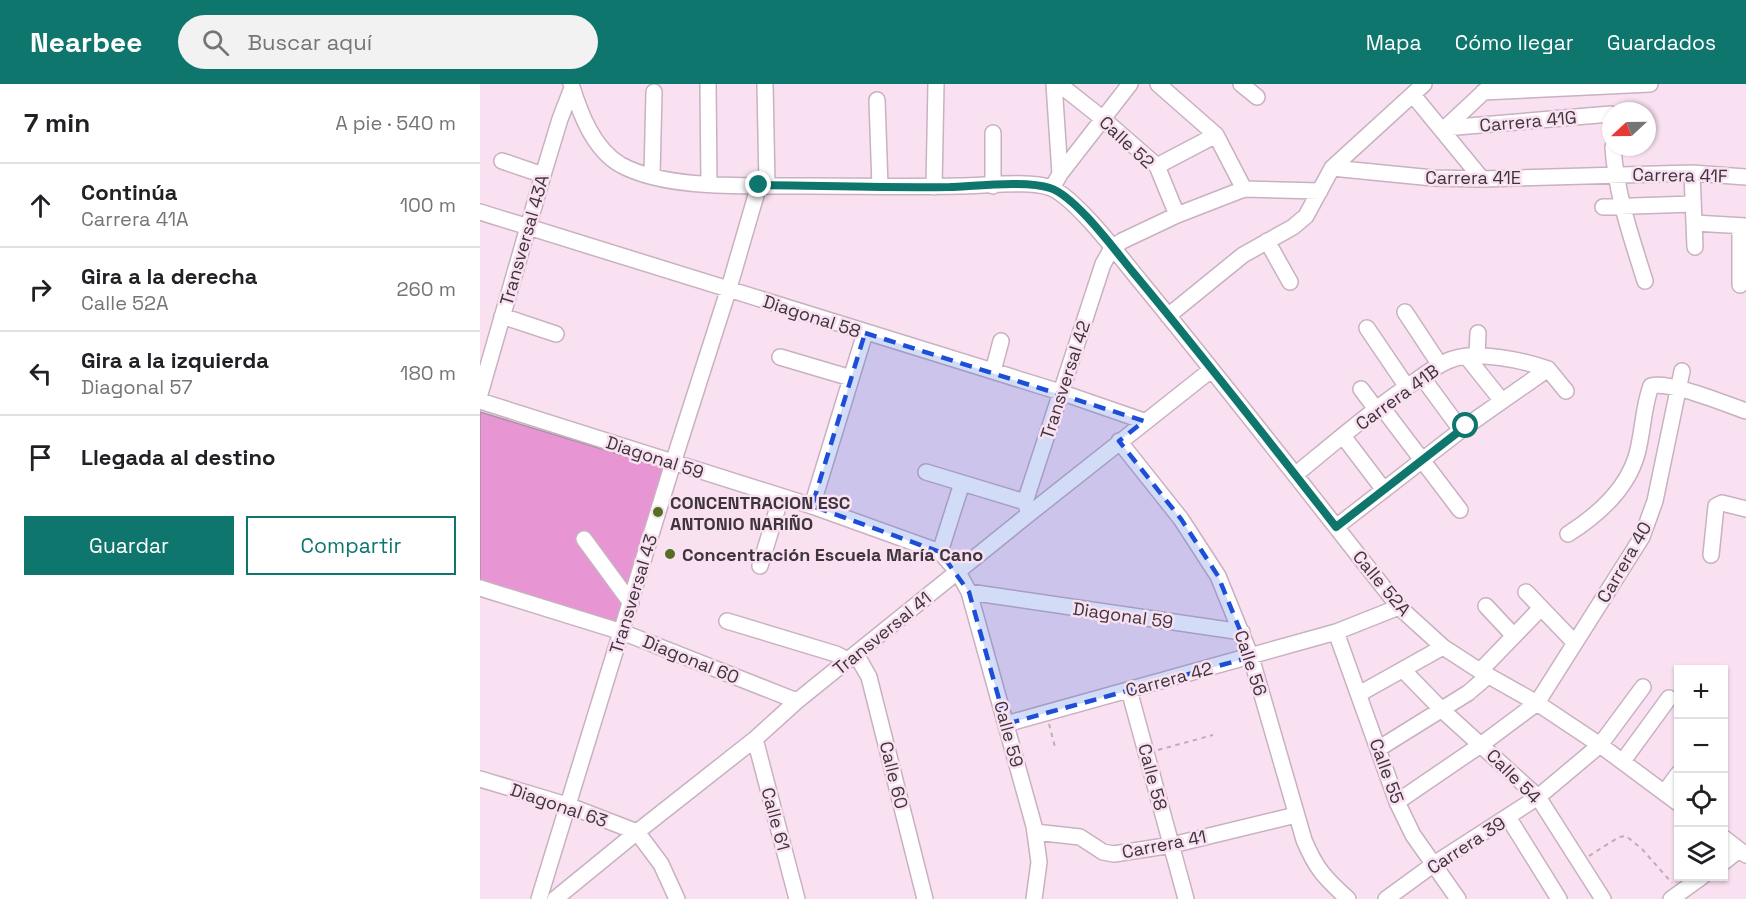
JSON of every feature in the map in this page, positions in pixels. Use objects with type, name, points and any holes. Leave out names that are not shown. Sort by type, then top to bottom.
[{"type":"street","points":[[708,84],[709,184]]},
{"type":"street","name":"Transversal 43","points":[[539,899],[673,463],[763,185],[765,84]]},
{"type":"street","points":[[934,187],[936,84]]},
{"type":"street","points":[[1054,84],[1060,174]]},
{"type":"street","name":"Calle 52","points":[[1059,84],[1156,166],[1177,215]]},
{"type":"street","points":[[572,86],[594,139],[606,153],[619,164],[652,177],[709,184],[934,187],[1030,184],[1052,188],[1102,118],[1130,84]]},
{"type":"street","points":[[1158,84],[1216,135],[1244,189]]},
{"type":"street","points":[[1241,84],[1257,98]]},
{"type":"street","points":[[1444,129],[1487,88],[1607,87],[1650,84]]},
{"type":"street","name":"Transversal 43A","points":[[480,394],[543,175],[572,86]]},
{"type":"street","points":[[1607,87],[1609,102]]},
{"type":"street","points":[[1168,315],[1243,255],[1293,228],[1306,216],[1332,168],[1418,89],[1444,129],[1482,179]]},
{"type":"street","points":[[652,177],[654,92]]},
{"type":"street","points":[[877,100],[880,186]]},
{"type":"street","name":"Carrera 41G","points":[[1444,129],[1602,115]]},
{"type":"street","points":[[993,133],[993,186]]},
{"type":"street","points":[[1156,166],[1216,135]]},
{"type":"street","points":[[1614,156],[1621,206],[1645,281]]},
{"type":"street","points":[[502,160],[543,175]]},
{"type":"street","name":"Carrera 41E","points":[[1332,168],[1433,178],[1482,179],[1615,174]]},
{"type":"street","points":[[1692,173],[1695,247]]},
{"type":"street","name":"Carrera 41F","points":[[1615,174],[1692,173],[1746,177]]},
{"type":"street","name":"Calle 52A","points":[[1052,188],[1073,203],[1168,315],[1399,607],[1443,647],[1484,674],[1537,703],[1623,761],[1674,800]]},
{"type":"street","points":[[1112,248],[1177,215],[1244,189],[1320,191]]},
{"type":"street","points":[[1603,207],[1693,204]]},
{"type":"street","name":"Diagonal 58","points":[[480,212],[1060,392],[1144,421]]},
{"type":"street","points":[[1694,223],[1743,226],[1740,285]]},
{"type":"street","points":[[1267,241],[1290,282]]},
{"type":"street","name":"Transversal 42","points":[[1027,508],[1060,392],[1103,264],[1112,248]]},
{"type":"street","points":[[1405,312],[1440,365]]},
{"type":"street","points":[[502,316],[556,334]]},
{"type":"street","points":[[1367,328],[1407,387]]},
{"type":"street","points":[[812,507],[865,333]]},
{"type":"street","points":[[1478,333],[1472,356],[1502,401]]},
{"type":"street","points":[[993,371],[1001,341]]},
{"type":"street","name":"Carrera 41B","points":[[1295,475],[1379,407],[1440,365],[1472,356],[1528,362],[1548,369]]},
{"type":"street","points":[[780,357],[851,378]]},
{"type":"street","name":"Transversal 41","points":[[555,899],[958,572],[1027,508],[1119,441],[1211,369]]},
{"type":"street","points":[[1336,527],[1461,430],[1548,369],[1566,391]]},
{"type":"street","name":"Carrera 40","points":[[1537,703],[1642,537],[1655,501],[1682,371]]},
{"type":"street","points":[[1422,377],[1461,430]]},
{"type":"street","points":[[1568,534],[1603,508],[1622,486],[1637,454],[1650,387],[1656,385],[1678,388],[1746,411]]},
{"type":"street","points":[[1361,389],[1379,407],[1460,510]]},
{"type":"street","name":"Diagonal 59","points":[[480,401],[812,507],[940,552],[958,572]]},
{"type":"street","points":[[1343,436],[1384,490]]},
{"type":"street","name":"Calle 56","points":[[1119,441],[1181,519],[1218,576],[1251,657],[1296,815],[1314,863],[1348,899]]},
{"type":"street","points":[[926,472],[1027,508]]},
{"type":"street","points":[[940,552],[962,483]]},
{"type":"street","points":[[760,566],[781,497]]},
{"type":"street","points":[[1712,555],[1716,506],[1722,503],[1746,509]]},
{"type":"street","points":[[584,539],[631,603]]},
{"type":"street","name":"Calle 59","points":[[958,572],[969,592],[1035,832],[1039,861],[1034,899]]},
{"type":"street","name":"Diagonal 60","points":[[480,588],[622,632],[797,702]]},
{"type":"street","name":"Diagonal 59","points":[[969,592],[1242,632]]},
{"type":"street","points":[[1526,592],[1575,643]]},
{"type":"street","points":[[1486,606],[1514,636]]},
{"type":"street","name":"Carrera 42","points":[[1006,724],[1336,632],[1399,607]]},
{"type":"street","points":[[1378,749],[1442,710],[1484,674],[1514,636],[1541,608]]},
{"type":"street","points":[[728,621],[852,657]]},
{"type":"street","name":"Calle 55","points":[[1336,632],[1397,802],[1413,835],[1458,899]]},
{"type":"street","points":[[1359,694],[1443,647]]},
{"type":"street","name":"Calle 60","points":[[852,657],[869,677],[925,899]]},
{"type":"street","name":"Calle 54","points":[[1403,670],[1442,710],[1538,796],[1603,899]]},
{"type":"street","points":[[1600,745],[1643,687]]},
{"type":"street","name":"Calle 58","points":[[1129,690],[1186,899]]},
{"type":"street","points":[[1623,761],[1669,698]]},
{"type":"street","points":[[1397,802],[1537,703]]},
{"type":"street","name":"Calle 61","points":[[755,739],[797,899]]},
{"type":"street","name":"Carrera 39","points":[[1386,899],[1434,864],[1538,796],[1600,745]]},
{"type":"street","name":"Diagonal 63","points":[[480,779],[567,805],[637,832]]},
{"type":"street","points":[[1665,792],[1674,780]]},
{"type":"street","name":"Carrera 41","points":[[1035,832],[1080,837],[1103,852],[1114,854],[1172,845],[1296,815]]},
{"type":"street","points":[[1508,817],[1560,899]]},
{"type":"street","points":[[637,832],[661,864],[677,899]]},
{"type":"street","points":[[1728,841],[1743,852],[1728,860]]},
{"type":"street","points":[[1679,897],[1697,881]]},
{"type":"path","points":[[1046,713],[1055,747]]},
{"type":"path","points":[[1147,753],[1213,735]]},
{"type":"path","points":[[1580,862],[1619,837],[1626,836],[1642,849],[1679,897]]},
{"type":"highlighted area","points":[[865,333],[1144,421],[1119,441],[1181,519],[1218,576],[1251,657],[1006,724],[969,592],[940,552],[812,506]]},
{"type":"building","points":[[480,412],[664,468],[619,624],[480,583]]},
{"type":"place","name":"CONCENTRACION ESC ANTONIO NARIÑO","points":[[658,512]]},
{"type":"place","name":"Concentración Escuela María Cano","points":[[670,554]]},
{"type":"route","points":[[759,185],[934,187],[1030,184],[1052,188],[1073,203],[1112,248],[1336,527],[1466,426]]}]
